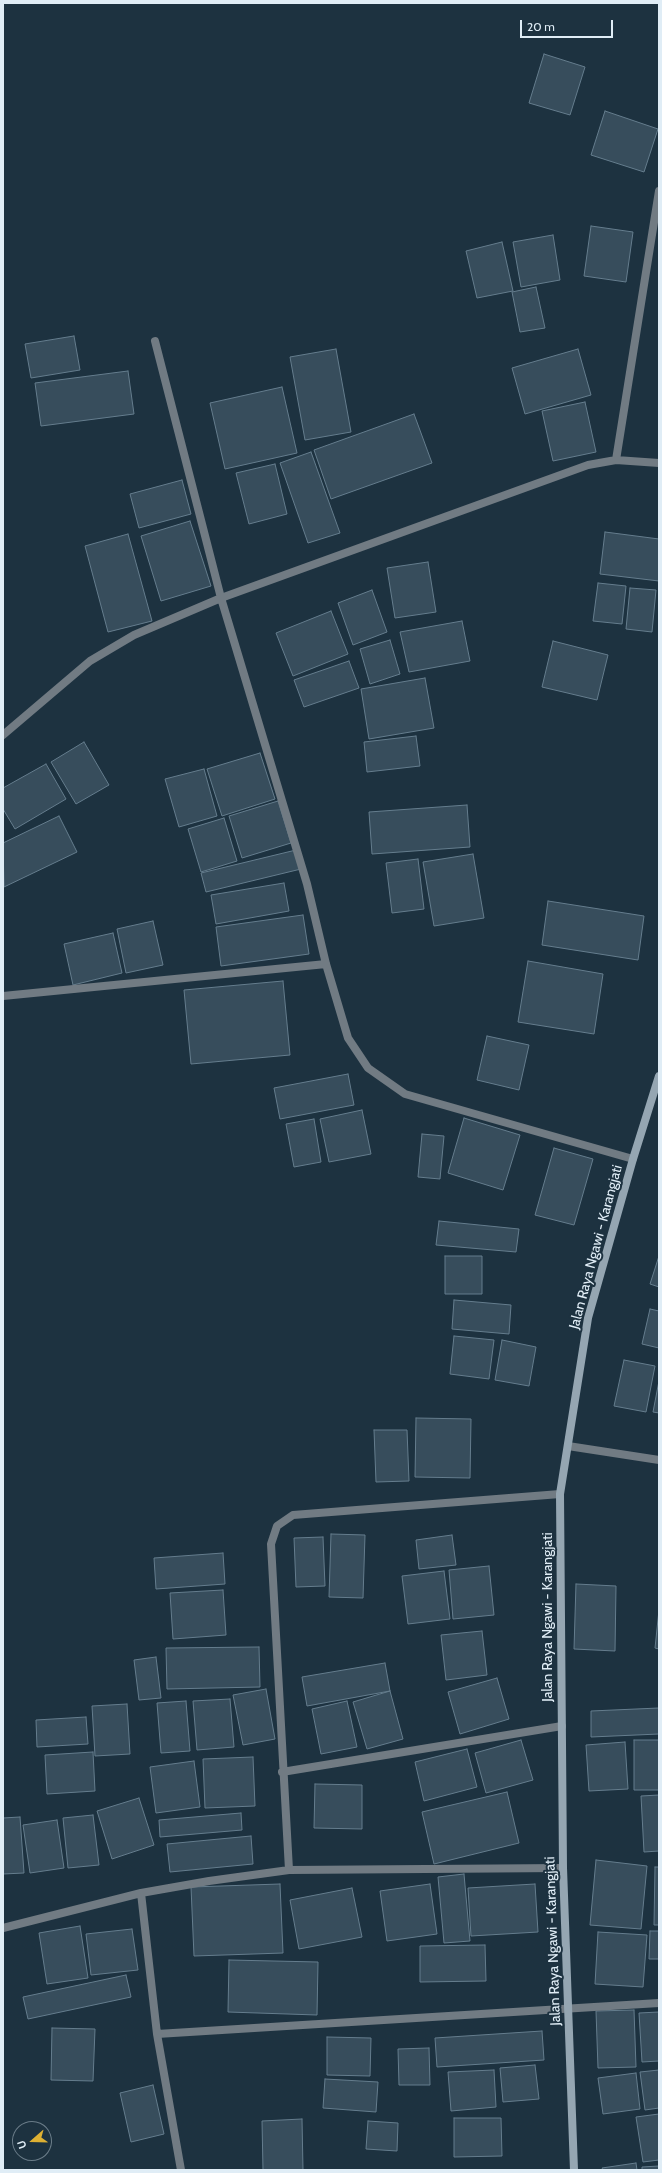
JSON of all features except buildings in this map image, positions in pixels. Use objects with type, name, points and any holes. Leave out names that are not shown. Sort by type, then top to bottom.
[{"type":"street","points":[[616,460],[657,213],[659,191]]},
{"type":"street","points":[[155,341],[222,598],[306,884],[326,964],[348,1038],[368,1068],[405,1094],[633,1159]]},
{"type":"street","points":[[3,736],[90,661],[134,635],[222,598],[588,465],[616,460],[659,463]]},
{"type":"street","points":[[3,996],[326,964]]},
{"type":"street","name":"Jalan Raya Ngawi - Karangjati","points":[[574,2170],[563,1868],[560,1494],[588,1318],[633,1159],[659,1076]]},
{"type":"street","points":[[568,1446],[659,1460]]},
{"type":"street","points":[[289,1870],[282,1772],[271,1544],[276,1526],[293,1515],[560,1494]]},
{"type":"street","points":[[282,1772],[562,1726]]},
{"type":"street","points":[[3,1928],[141,1894],[210,1881],[289,1870],[563,1868]]},
{"type":"street","points":[[141,1894],[156,2034],[181,2170]]},
{"type":"street","points":[[156,2034],[659,2003]]}]
